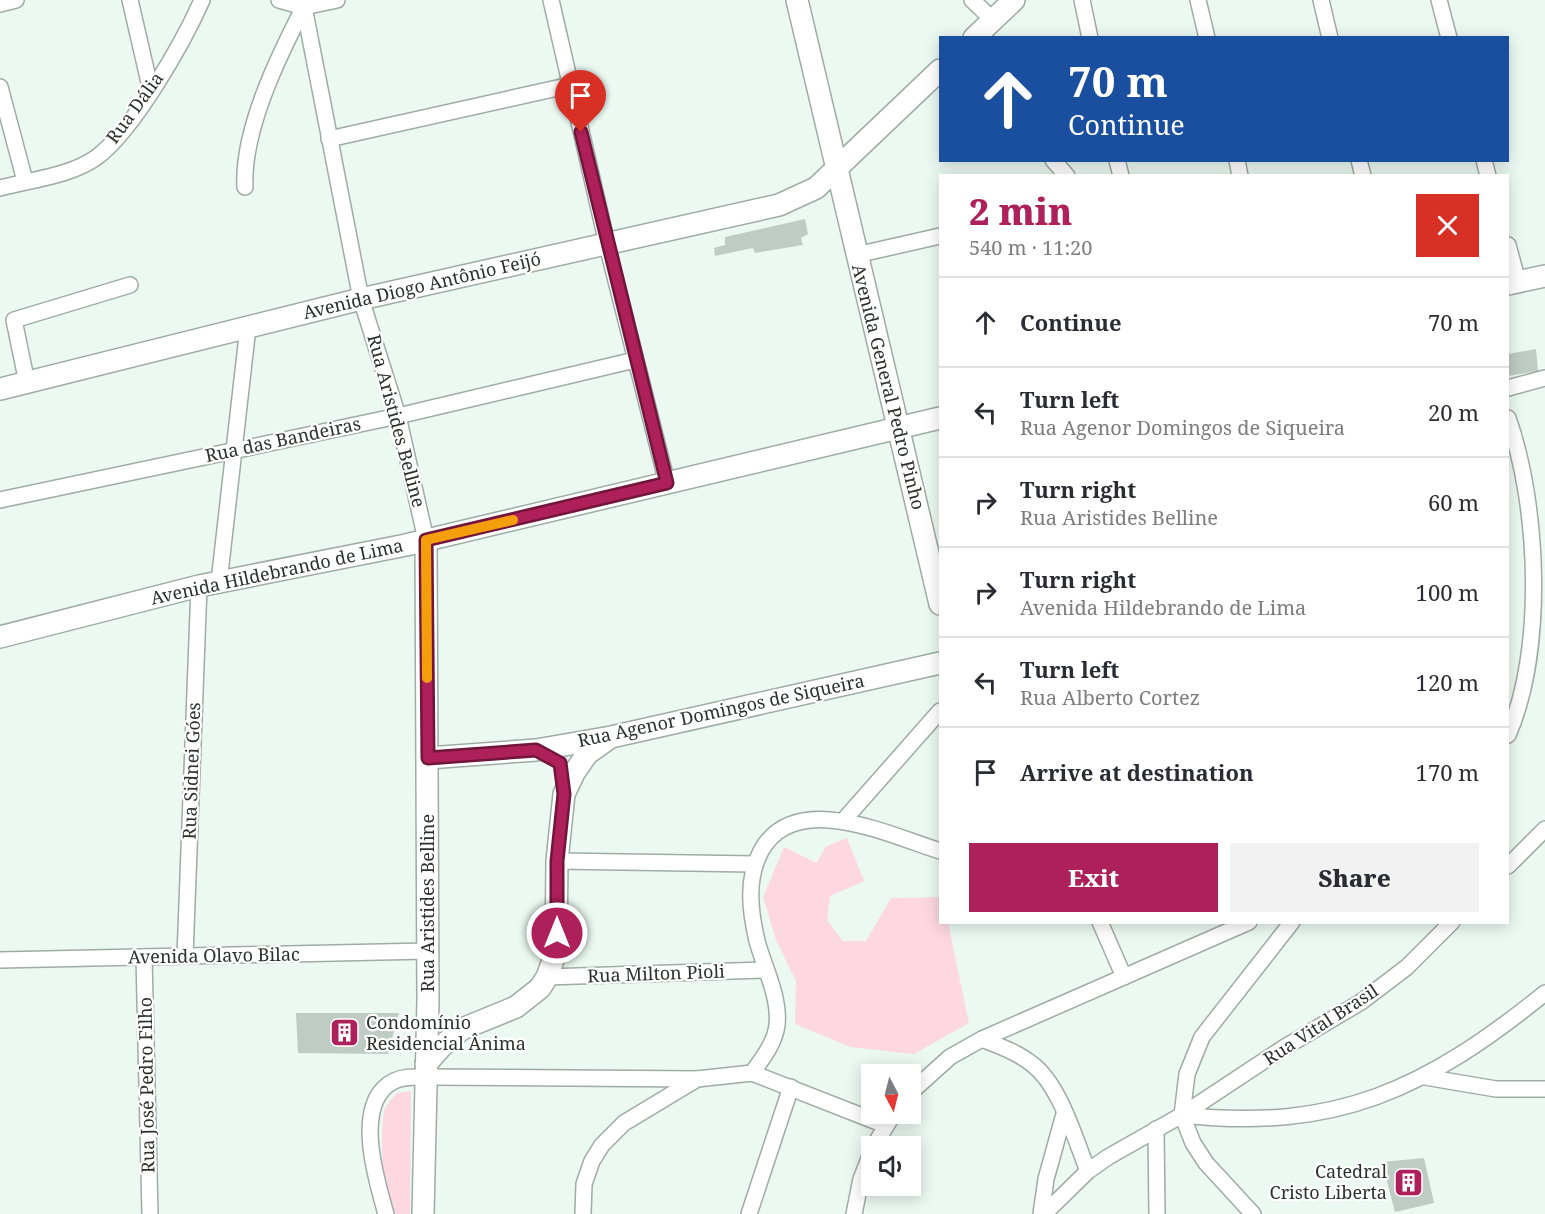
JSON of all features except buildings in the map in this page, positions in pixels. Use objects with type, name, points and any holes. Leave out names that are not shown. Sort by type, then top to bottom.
[{"type":"street","points":[[0,4],[16,0]]},
{"type":"street","points":[[130,0],[151,91]]},
{"type":"street","name":"Rua Dália","points":[[0,188],[63,172],[96,158],[118,136],[151,91],[191,26],[202,0]]},
{"type":"street","points":[[279,0],[305,4],[337,0]]},
{"type":"street","points":[[551,0],[635,360],[667,483]]},
{"type":"street","name":"Avenida General Pedro Pinho","points":[[797,0],[898,428],[936,565],[939,594]]},
{"type":"street","points":[[972,0],[993,20]]},
{"type":"street","points":[[976,36],[1014,0]]},
{"type":"street","points":[[1082,0],[1090,36]]},
{"type":"street","points":[[1198,0],[1207,36]]},
{"type":"street","points":[[1322,0],[1330,36]]},
{"type":"street","points":[[1439,0],[1448,36]]},
{"type":"street","points":[[245,187],[248,151],[272,72],[305,4]]},
{"type":"street","name":"Rua Aristides Belline","points":[[305,4],[361,299],[398,416],[426,540],[428,1000],[423,1214]]},
{"type":"street","name":"Avenida Diogo Antônio Feijó","points":[[0,389],[361,299],[779,205],[816,188],[939,71]]},
{"type":"street","points":[[329,139],[571,85]]},
{"type":"street","points":[[0,87],[25,181]]},
{"type":"street","points":[[1055,162],[1065,174]]},
{"type":"street","points":[[856,255],[939,236]]},
{"type":"street","points":[[1509,253],[1513,283],[1545,276]]},
{"type":"street","points":[[27,383],[14,320],[130,285]]},
{"type":"street","name":"Rua Sidnei Góes","points":[[185,956],[209,584],[233,450],[248,327]]},
{"type":"street","name":"Rua das Bandeiras","points":[[0,500],[398,416],[635,360]]},
{"type":"street","points":[[1509,388],[1545,378]]},
{"type":"street","name":"Avenida Hildebrando de Lima","points":[[0,637],[209,584],[426,540],[939,418]]},
{"type":"street","points":[[1509,421],[1520,459],[1535,533],[1537,593],[1532,658],[1522,699],[1509,732]]},
{"type":"street","name":"Rua Agenor Domingos de Siqueira","points":[[428,758],[536,750],[611,737],[939,663]]},
{"type":"street","points":[[843,821],[939,712]]},
{"type":"street","points":[[564,794],[587,754],[611,737]]},
{"type":"street","points":[[426,1071],[441,1047],[462,1029],[516,1006],[540,988],[553,965],[557,943],[557,861],[564,794],[560,763],[536,750]]},
{"type":"street","points":[[752,1073],[764,1057],[777,1028],[777,1006],[752,916],[751,887],[755,864],[773,833],[790,823],[809,819],[843,821],[939,851]]},
{"type":"street","points":[[1509,865],[1545,829]]},
{"type":"street","points":[[557,861],[755,864]]},
{"type":"street","points":[[1101,924],[1124,978]]},
{"type":"street","points":[[921,1083],[951,1057],[982,1039],[1124,978],[1212,929],[1238,924]]},
{"type":"street","points":[[1253,1214],[1206,1163],[1193,1143],[1182,1115],[1187,1074],[1202,1037],[1291,924]]},
{"type":"street","name":"Rua Vital Brasil","points":[[1042,1214],[1088,1171],[1182,1115],[1285,1047],[1361,1002],[1407,967],[1450,924]]},
{"type":"street","name":"Avenida Olavo Bilac","points":[[0,960],[428,951]]},
{"type":"street","name":"Rua José Pedro Filho","points":[[144,957],[150,1214]]},
{"type":"street","name":"Rua Milton Pioli","points":[[547,977],[766,970]]},
{"type":"street","points":[[1182,1115],[1229,1120],[1301,1115],[1350,1107],[1425,1077],[1465,1053],[1545,993]]},
{"type":"street","points":[[428,1000],[437,1017],[453,1027],[462,1029]]},
{"type":"street","points":[[982,1039],[1021,1056],[1041,1071],[1064,1114],[1088,1171]]},
{"type":"street","points":[[387,1214],[373,1163],[371,1138],[374,1103],[383,1089],[394,1082],[426,1071],[697,1079],[752,1073],[861,1110]]},
{"type":"street","points":[[1425,1077],[1496,1089],[1545,1089]]},
{"type":"street","points":[[583,1214],[584,1184],[592,1161],[602,1144],[624,1123],[697,1079]]},
{"type":"street","points":[[749,1214],[790,1087]]},
{"type":"street","points":[[1042,1214],[1046,1179],[1064,1114]]},
{"type":"street","points":[[1156,1129],[1157,1214]]},
{"type":"street","points":[[854,1214],[861,1179]]},
{"type":"shaded area","points":[[847,838],[864,881],[830,896],[827,920],[843,941],[866,941],[891,898],[939,897],[939,924],[948,924],[969,1023],[914,1054],[850,1047],[795,1024],[796,981],[776,940],[763,897],[784,847],[817,863],[825,847]]},
{"type":"shaded area","points":[[411,1091],[410,1214],[396,1214],[387,1193],[383,1164],[384,1112],[387,1104],[397,1093]]},
{"type":"slow traffic","points":[[427,678],[426,540],[513,520]]},
{"type":"place","name":"Condomínio Residencial Ânima","points":[[345,1033]]},
{"type":"place","name":"Catedral Cristo Liberta","points":[[1408,1182]]},
{"type":"route","points":[[557,933],[557,861],[564,794],[563,769],[560,763],[548,754],[536,750],[428,758],[426,540],[667,483],[635,360],[581,132]]}]
